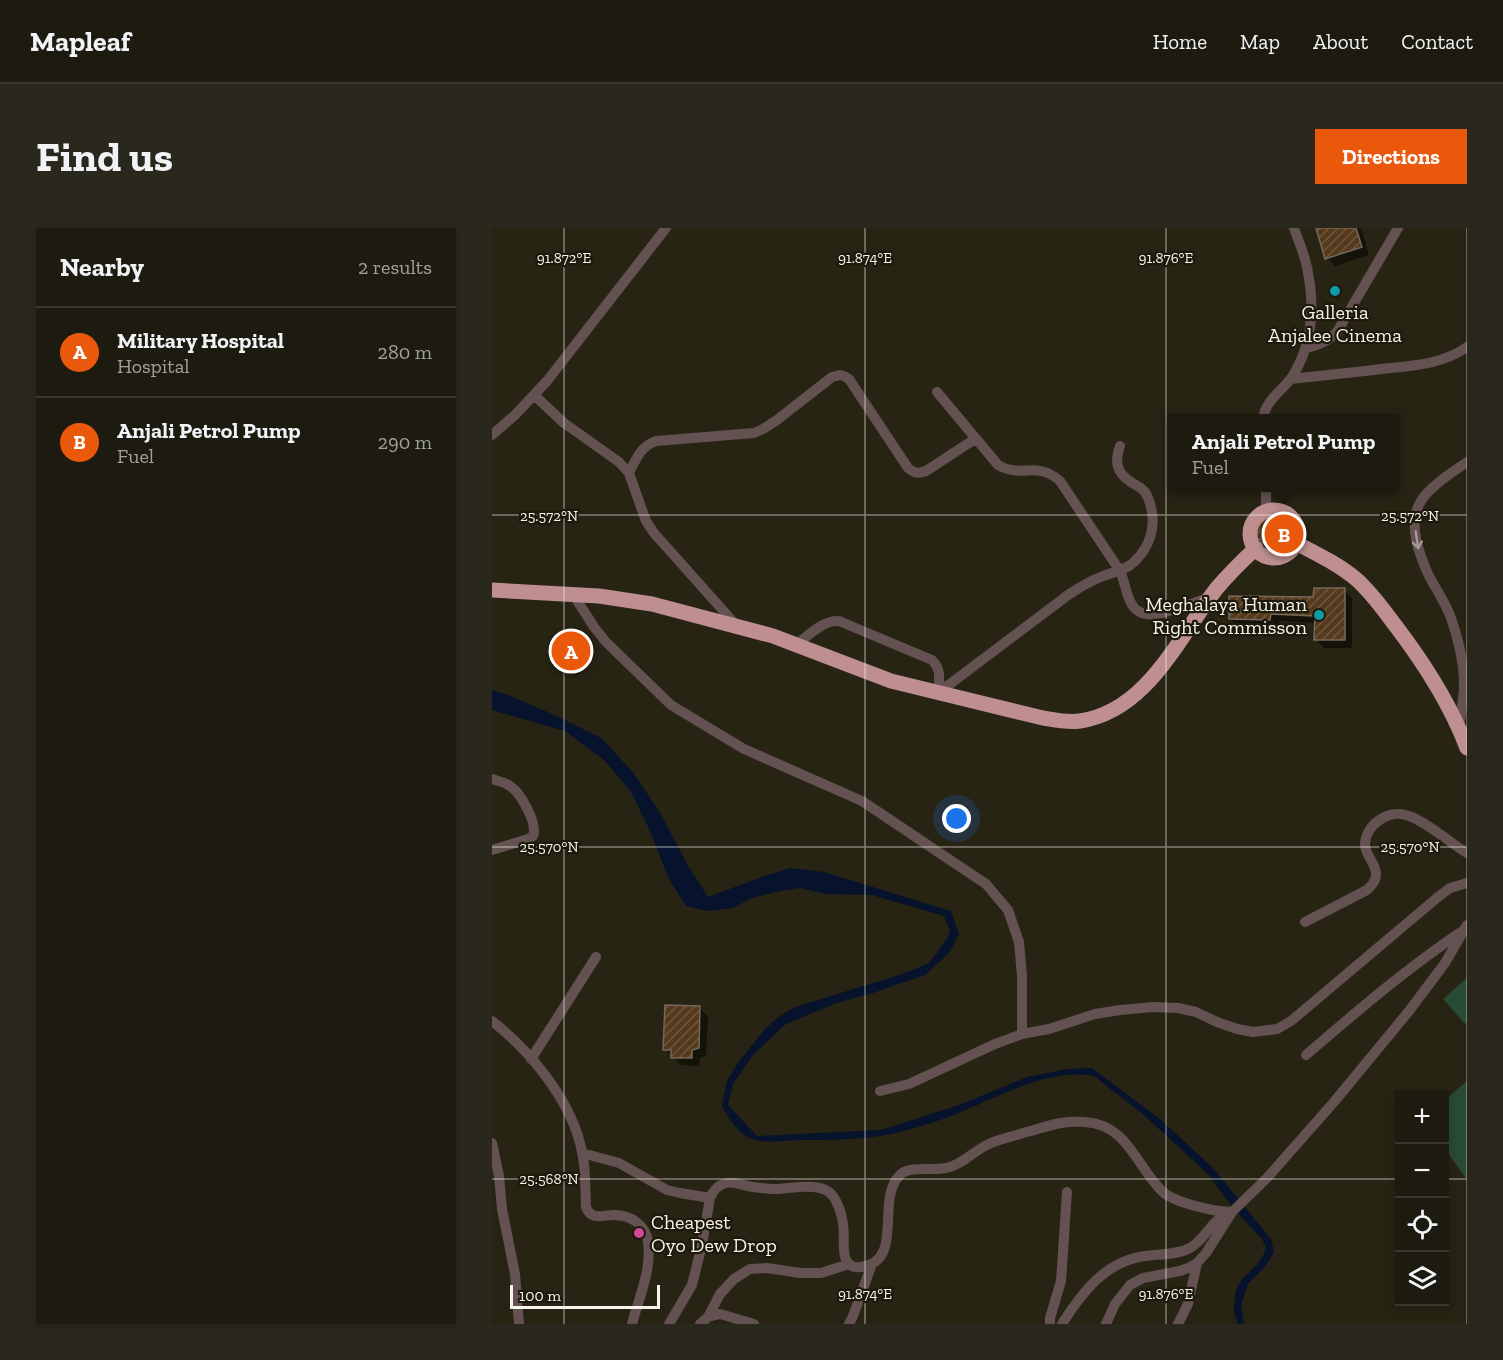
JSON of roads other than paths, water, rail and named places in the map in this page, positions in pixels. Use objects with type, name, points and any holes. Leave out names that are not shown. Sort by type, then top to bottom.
[{"type":"highway","points":[[1280,510],[1292,517],[1298,530],[1296,543],[1287,554],[1274,557],[1261,553],[1252,542],[1250,535],[1254,520],[1266,511],[1280,510]]},
{"type":"highway","points":[[1296,543],[1341,567],[1357,580],[1379,604],[1426,667],[1442,693],[1459,726],[1467,748]]},
{"type":"highway","points":[[492,590],[573,594],[633,601],[736,626],[797,644],[891,681],[1053,720],[1077,722],[1107,713],[1126,701],[1156,674],[1211,597],[1256,548]]},
{"type":"street","points":[[492,435],[515,415],[547,381],[666,228]]},
{"type":"street","points":[[1264,414],[1275,394],[1291,379],[1306,348],[1310,333],[1309,273],[1294,228]]},
{"type":"street","points":[[1306,348],[1321,345],[1337,332],[1398,228]]},
{"type":"street","points":[[1291,379],[1438,361],[1461,352],[1467,347]]},
{"type":"street","points":[[629,473],[640,452],[650,443],[754,433],[777,420],[827,381],[840,375],[849,379],[908,468],[913,472],[926,471],[975,439]]},
{"type":"street","points":[[937,392],[998,465],[1005,470],[1012,471],[1045,471],[1060,481],[1120,571],[1131,603],[1138,612],[1148,615],[1160,614],[1211,597]]},
{"type":"street","points":[[534,394],[564,423],[619,462],[629,473],[644,516],[654,533],[736,626]]},
{"type":"street","points":[[938,693],[1068,595],[1102,576],[1120,571],[1133,563],[1144,551],[1150,537],[1153,516],[1144,490],[1123,476],[1118,468],[1117,456],[1120,446]]},
{"type":"street","points":[[1459,726],[1464,686],[1462,657],[1453,622],[1416,543],[1416,514],[1421,500],[1430,490],[1467,462]]},
{"type":"street","points":[[1266,492],[1266,511]]},
{"type":"street","points":[[573,594],[606,642],[671,705],[744,749],[862,801],[986,884],[1008,910],[1019,942],[1022,976],[1022,1034]]},
{"type":"street","points":[[797,644],[826,622],[839,621],[932,660],[939,671],[938,693]]},
{"type":"street","points":[[492,779],[508,784],[519,795],[532,818],[535,832],[528,839],[492,850]]},
{"type":"street","points":[[1305,922],[1367,890],[1373,884],[1376,878],[1375,870],[1365,844],[1372,827],[1389,814],[1400,813],[1421,822],[1467,853]]},
{"type":"street","points":[[880,1091],[909,1084],[1022,1034],[1049,1029],[1095,1014],[1120,1010],[1153,1007],[1178,1008],[1196,1012],[1237,1029],[1253,1032],[1277,1029],[1291,1021],[1438,897],[1450,888],[1467,883]]},
{"type":"street","points":[[1306,1055],[1381,992],[1465,928]]},
{"type":"street","points":[[1106,1324],[1115,1304],[1130,1284],[1143,1278],[1180,1271],[1197,1263],[1232,1212],[1267,1178],[1334,1102],[1402,1019],[1445,963],[1465,928]]},
{"type":"street","points":[[531,1059],[596,957]]},
{"type":"street","points":[[492,1021],[531,1059],[567,1109],[582,1153],[588,1212],[594,1216],[629,1217],[645,1231],[648,1241],[648,1267],[632,1324]]},
{"type":"street","points":[[849,1324],[872,1264],[885,1249],[890,1193],[902,1173],[910,1170],[948,1168],[995,1141],[1059,1122],[1070,1120],[1089,1122],[1115,1131],[1152,1180],[1168,1196],[1204,1208],[1232,1212]]},
{"type":"street","points":[[492,1143],[500,1176],[502,1209],[514,1274],[519,1324]]},
{"type":"street","points":[[582,1153],[619,1163],[667,1190],[710,1198]]},
{"type":"street","points":[[669,1324],[692,1284],[710,1198],[714,1191],[727,1183],[770,1189],[820,1187],[827,1190],[832,1195],[843,1222],[844,1255],[849,1264],[855,1267],[872,1264]]},
{"type":"street","points":[[1050,1324],[1061,1281],[1067,1192]]},
{"type":"street","points":[[1062,1324],[1095,1281],[1113,1266],[1131,1258],[1171,1254],[1190,1249],[1219,1218],[1232,1212]]},
{"type":"street","points":[[1178,1324],[1188,1304],[1197,1263]]},
{"type":"street","points":[[704,1320],[727,1286],[750,1269],[767,1268],[800,1273],[822,1273],[849,1264]]},
{"type":"street","points":[[704,1320],[720,1314],[754,1324]]},
{"type":"water","points":[[492,690],[559,717],[601,738],[632,771],[659,811],[708,897],[790,868],[824,872],[951,911],[959,934],[949,953],[925,975],[834,1004],[786,1024],[753,1055],[733,1084],[728,1105],[757,1136],[881,1130],[959,1105],[1027,1077],[1067,1069],[1092,1068],[1160,1119],[1213,1168],[1271,1239],[1274,1252],[1266,1266],[1248,1284],[1241,1305],[1244,1324],[1238,1324],[1235,1317],[1236,1290],[1264,1254],[1266,1247],[1262,1239],[1223,1195],[1209,1175],[1145,1116],[1094,1076],[1060,1076],[1043,1079],[957,1114],[902,1132],[875,1137],[767,1142],[757,1141],[740,1131],[722,1106],[727,1081],[737,1064],[764,1030],[777,1018],[795,1007],[896,976],[929,963],[950,931],[944,916],[872,895],[826,894],[800,888],[752,898],[733,908],[707,911],[686,906],[669,879],[631,792],[605,761],[565,731],[492,710]]},
{"type":"place","name":"Galleria Anjalee Cinema","points":[[1335,291]]},
{"type":"place","name":"Anjali Petrol Pump","points":[[1284,534]]},
{"type":"place","name":"Meghalaya Human Right Commisson","points":[[1319,615]]},
{"type":"place","name":"Military Hospital","points":[[571,651]]},
{"type":"place","name":"Cheapest Oyo Dew Drop","points":[[639,1233]]}]
